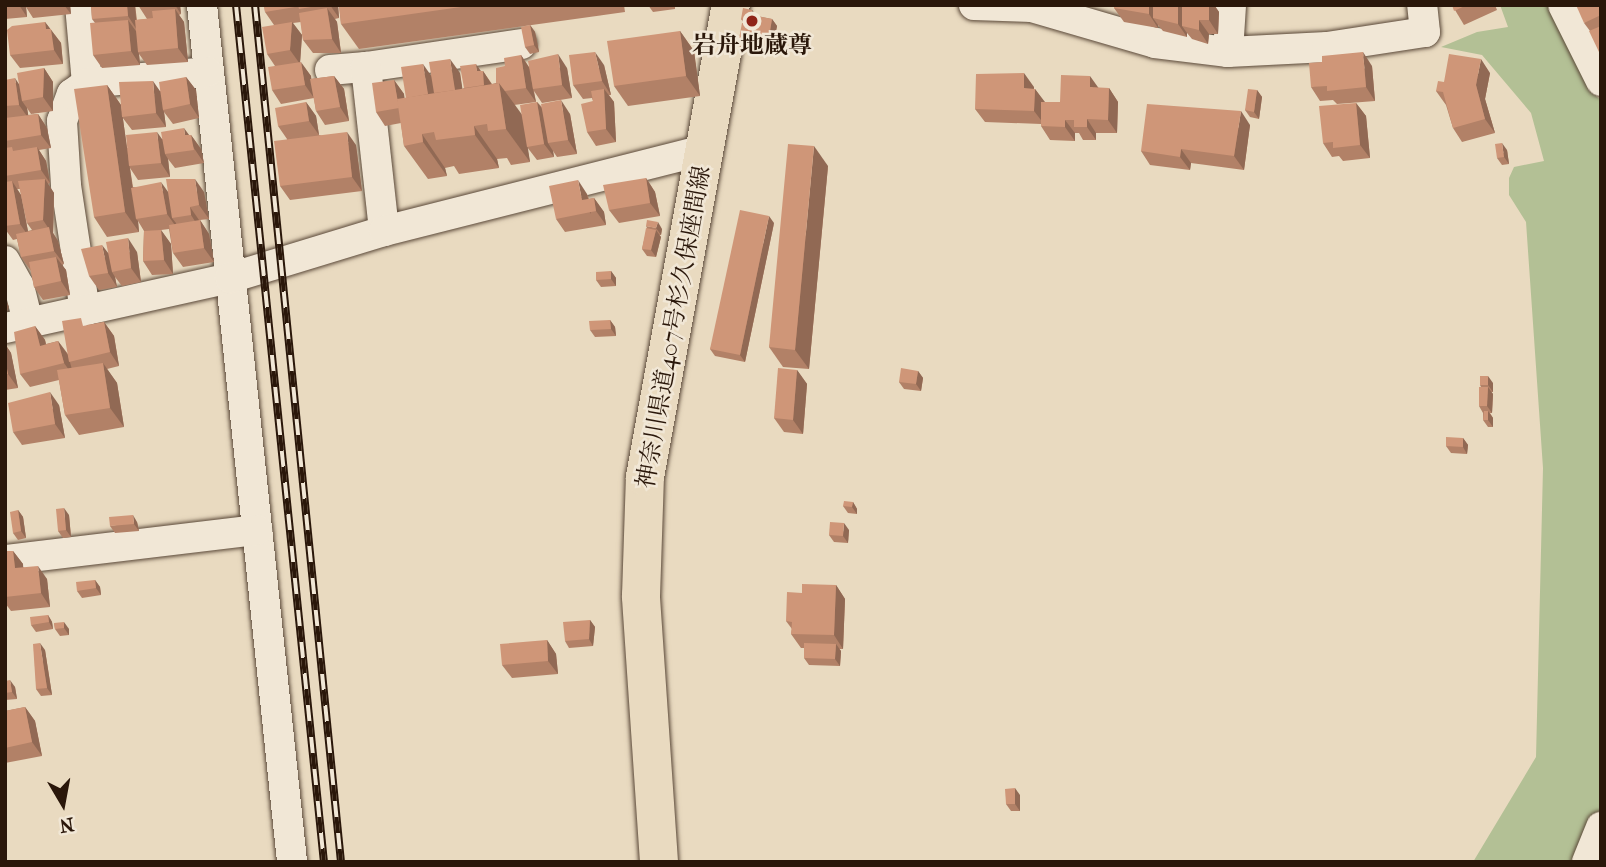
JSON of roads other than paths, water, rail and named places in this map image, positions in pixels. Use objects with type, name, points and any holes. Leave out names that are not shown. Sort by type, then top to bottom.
[{"type":"main road","name":"神奈川県道407号杉久保座間線","points":[[659,862],[641,596],[645,477],[731,5]]},
{"type":"street","points":[[80,5],[87,83]]},
{"type":"street","points":[[202,5],[292,862]]},
{"type":"street","points":[[974,5],[1032,7],[1155,43],[1228,52],[1327,47],[1425,32],[1422,5]]},
{"type":"street","points":[[1228,52],[1231,5]]},
{"type":"street","points":[[1563,5],[1601,81]]},
{"type":"street","points":[[330,70],[521,44]]},
{"type":"street","points":[[366,67],[384,232]]},
{"type":"street","points":[[85,311],[66,185],[62,121],[72,94],[87,83],[208,72]]},
{"type":"street","points":[[5,261],[19,286],[17,326],[230,278],[384,232],[704,150]]},
{"type":"street","points":[[5,560],[257,530]]},
{"type":"street","points":[[1587,862],[1601,827]]},
{"type":"railway","points":[[236,5],[324,862]]},
{"type":"railway","points":[[255,5],[341,862]]},
{"type":"place","name":"岩舟地蔵尊","points":[[752,21]]}]
